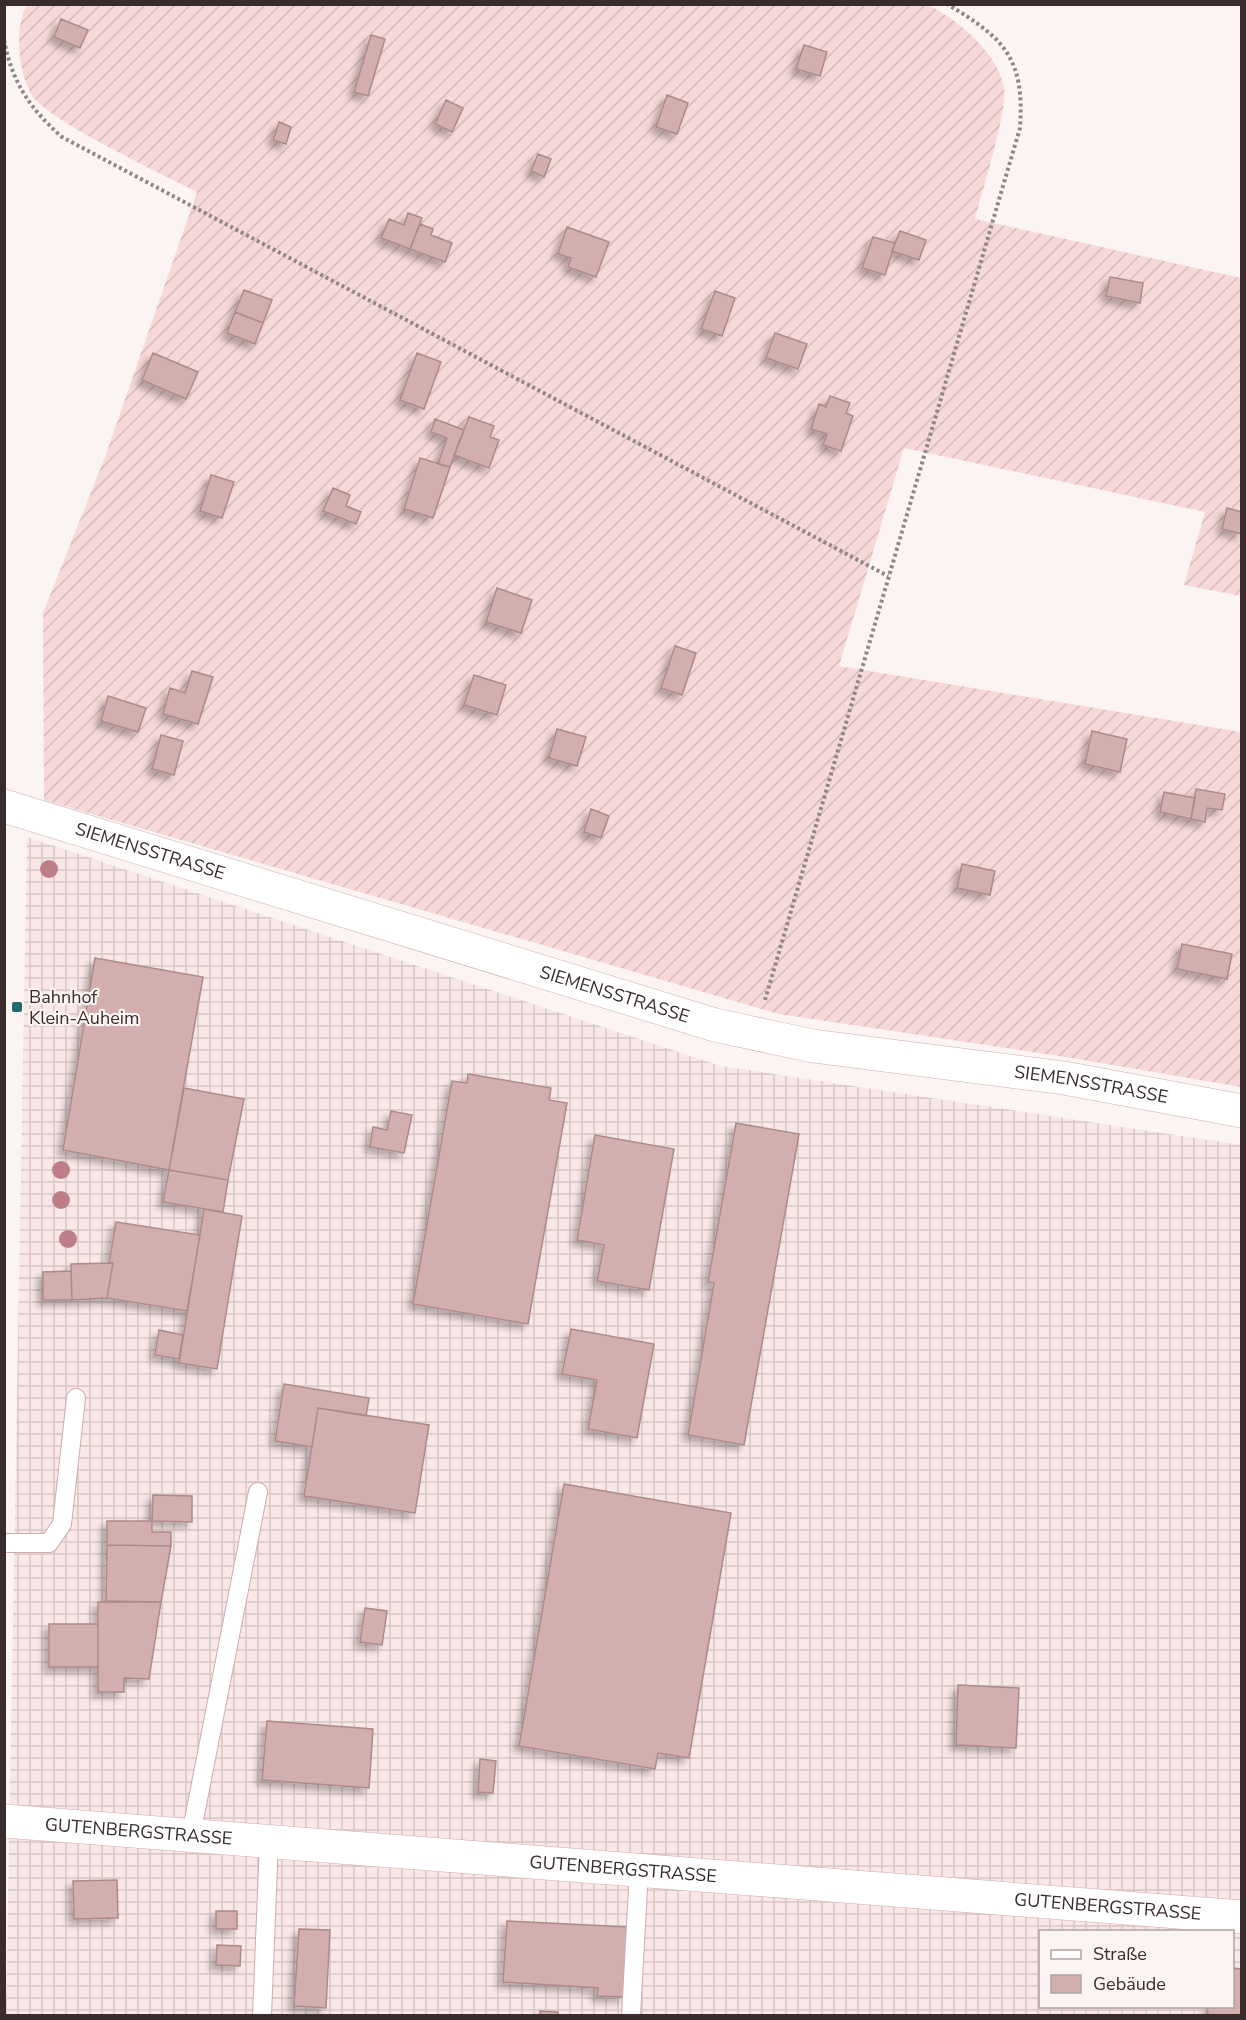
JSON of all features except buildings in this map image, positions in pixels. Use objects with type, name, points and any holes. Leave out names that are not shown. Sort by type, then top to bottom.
[{"type":"street","name":"SIEMENSSTRASSE","points":[[4,806],[704,1022],[754,1035],[813,1046],[1064,1078],[1242,1111]]},
{"type":"street","name":"GUTENBERGSTRASSE","points":[[4,1821],[1242,1917]]},
{"type":"lane","points":[[4,1543],[50,1543],[62,1524],[76,1398]]},
{"type":"lane","points":[[191,1835],[258,1491]]},
{"type":"lane","points":[[262,2016],[269,1841]]},
{"type":"lane","points":[[631,2016],[639,1870]]},
{"type":"path","points":[[754,1035],[1020,128],[1022,112],[1016,70],[1005,48],[981,25],[947,4]]},
{"type":"path","points":[[4,40],[14,75],[26,100],[41,119],[62,137],[888,576]]},
{"type":"shaded area","points":[[27,4],[927,4],[963,28],[993,61],[1004,87],[1002,114],[975,219],[1241,278],[1241,596],[1184,585],[1205,512],[904,448],[839,666],[1241,732],[1241,1087],[1066,1057],[779,1014],[44,800],[43,613],[105,457],[197,192],[81,132],[58,118],[31,94],[23,73],[19,49],[20,25]]},
{"type":"shaded area","points":[[27,837],[721,1066],[1241,1145],[1241,2015],[6,2016]]},
{"type":"place","name":"Bahnhof Klein-Auheim","points":[[17,1007]]}]
